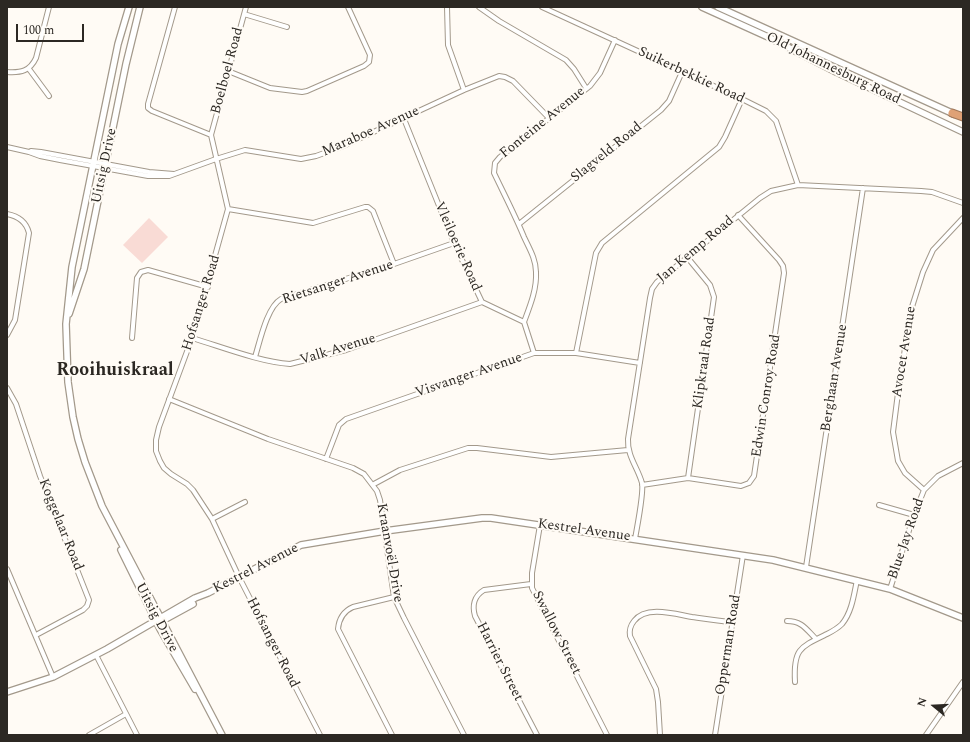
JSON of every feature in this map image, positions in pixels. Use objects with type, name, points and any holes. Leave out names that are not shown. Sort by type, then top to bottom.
[{"type":"highway","points":[[952,113],[963,118]]},
{"type":"main road","name":"Uitsig Drive","points":[[129,7],[118,44],[92,164],[72,267],[66,324],[68,382],[78,439],[94,488],[112,526],[114,535],[187,676],[222,735]]},
{"type":"main road","name":"Uitsig Drive","points":[[66,324],[84,268],[126,64],[140,7]]},
{"type":"main road","name":"Old Johannesburg Road","points":[[702,7],[766,36],[836,72],[963,132]]},
{"type":"main road","name":"Old Johannesburg Road","points":[[718,7],[952,113]]},
{"type":"main road","name":"Kestrel Avenue","points":[[7,692],[53,677],[107,649],[122,643],[195,598],[208,594],[299,546],[385,531],[482,518],[540,525],[773,560],[890,589],[963,618]]},
{"type":"street","points":[[7,72],[19,72],[29,69],[36,58],[49,7]]},
{"type":"street","points":[[175,7],[148,108],[211,135]]},
{"type":"street","name":"Boelboel Road","points":[[211,135],[246,7]]},
{"type":"street","points":[[228,71],[270,88],[307,92],[364,66],[369,62],[370,55],[348,7]]},
{"type":"street","points":[[447,7],[448,45],[464,90]]},
{"type":"street","points":[[479,7],[499,21],[566,60],[574,69],[586,88]]},
{"type":"street","name":"Suikerbekkie Road","points":[[542,7],[764,110],[774,118],[798,185]]},
{"type":"street","points":[[244,14],[287,27]]},
{"type":"street","name":"Fonteine Avenue","points":[[524,322],[532,300],[536,273],[535,262],[519,224],[494,173],[494,167],[500,157],[586,88],[600,73],[615,40]]},
{"type":"street","points":[[29,69],[49,96]]},
{"type":"street","name":"Slagveld Road","points":[[519,224],[661,110],[668,101],[682,72]]},
{"type":"street","name":"Maraboe Avenue","points":[[7,147],[40,156],[105,167],[176,174],[216,158],[248,150],[300,158],[316,156],[341,147],[464,90],[499,76],[513,81],[549,118]]},
{"type":"street","points":[[576,353],[596,253],[602,243],[719,147],[742,99]]},
{"type":"street","name":"Vleiloerie Road","points":[[404,119],[454,243],[482,302],[524,322]]},
{"type":"street","name":"Hofsanger Road","points":[[211,135],[228,209],[208,287],[192,338],[158,427],[156,451],[164,468],[193,490],[212,519],[239,577],[320,735]]},
{"type":"street","name":"Jan Kemp Road","points":[[635,539],[642,485],[628,450],[628,439],[650,298],[652,289],[662,277],[768,193],[798,185],[926,191],[963,203]]},
{"type":"street","name":"Berghaan Avenue","points":[[806,567],[863,188]]},
{"type":"street","points":[[228,209],[313,223],[368,207],[373,211],[394,264]]},
{"type":"street","points":[[7,214],[22,220],[25,223],[29,233],[15,320],[7,335]]},
{"type":"street","name":"Edwin Conroy Road","points":[[642,485],[688,478],[741,486],[747,485],[751,482],[755,473],[784,273],[779,260],[738,216]]},
{"type":"street","name":"Avocet Avenue","points":[[924,490],[905,473],[898,461],[893,432],[898,393],[911,310],[923,272],[933,250],[963,218]]},
{"type":"street","name":"Rietsanger Avenue","points":[[255,356],[270,311],[277,301],[284,297],[394,264],[454,243]]},
{"type":"street","name":"Klipkraal Road","points":[[687,257],[710,285],[714,297],[688,478]]},
{"type":"street","points":[[132,338],[137,278],[141,272],[148,270],[208,287]]},
{"type":"street","name":"Valk Avenue","points":[[192,338],[282,364],[294,364],[346,350],[482,302]]},
{"type":"street","points":[[524,322],[534,353]]},
{"type":"street","name":"Visvanger Avenue","points":[[326,459],[339,425],[346,419],[534,353],[576,353],[640,363]]},
{"type":"street","name":"Koggelaar Road","points":[[7,388],[16,404],[40,476],[89,600],[87,606],[83,610],[36,635]]},
{"type":"street","name":"Kraanvoël Drive","points":[[169,399],[268,439],[353,468],[364,474],[374,484],[378,491],[380,500],[394,597],[464,735]]},
{"type":"street","points":[[374,484],[400,470],[468,448],[551,456],[628,450]]},
{"type":"street","name":"Blue Jay Road","points":[[890,589],[914,515],[924,490],[938,476],[963,463]]},
{"type":"street","points":[[212,519],[245,502]]},
{"type":"street","points":[[879,505],[914,515]]},
{"type":"street","name":"Swallow Street","points":[[540,525],[531,584],[607,735]]},
{"type":"street","name":"Opperman Road","points":[[715,735],[743,555]]},
{"type":"street","points":[[7,569],[53,677]]},
{"type":"street","points":[[795,682],[794,667],[798,654],[804,645],[836,629],[842,623],[850,609],[857,580]]},
{"type":"street","name":"Harrier Street","points":[[531,584],[484,590],[480,592],[475,600],[474,608],[475,616],[536,735]]},
{"type":"street","points":[[392,735],[338,629],[340,619],[348,609],[394,597]]},
{"type":"street","points":[[660,735],[656,689],[653,680],[630,636],[631,624],[639,616],[645,613],[657,612],[732,622]]},
{"type":"street","points":[[787,621],[795,621],[800,623],[816,639]]},
{"type":"street","points":[[96,655],[137,735]]},
{"type":"street","points":[[926,735],[961,690],[963,682]]},
{"type":"street","points":[[89,735],[126,714]]},
{"type":"shaded area","points":[[149,218],[168,237],[142,263],[123,245]]},
{"type":"district","name":"Rooihuiskraal","points":[[115,371]]}]
